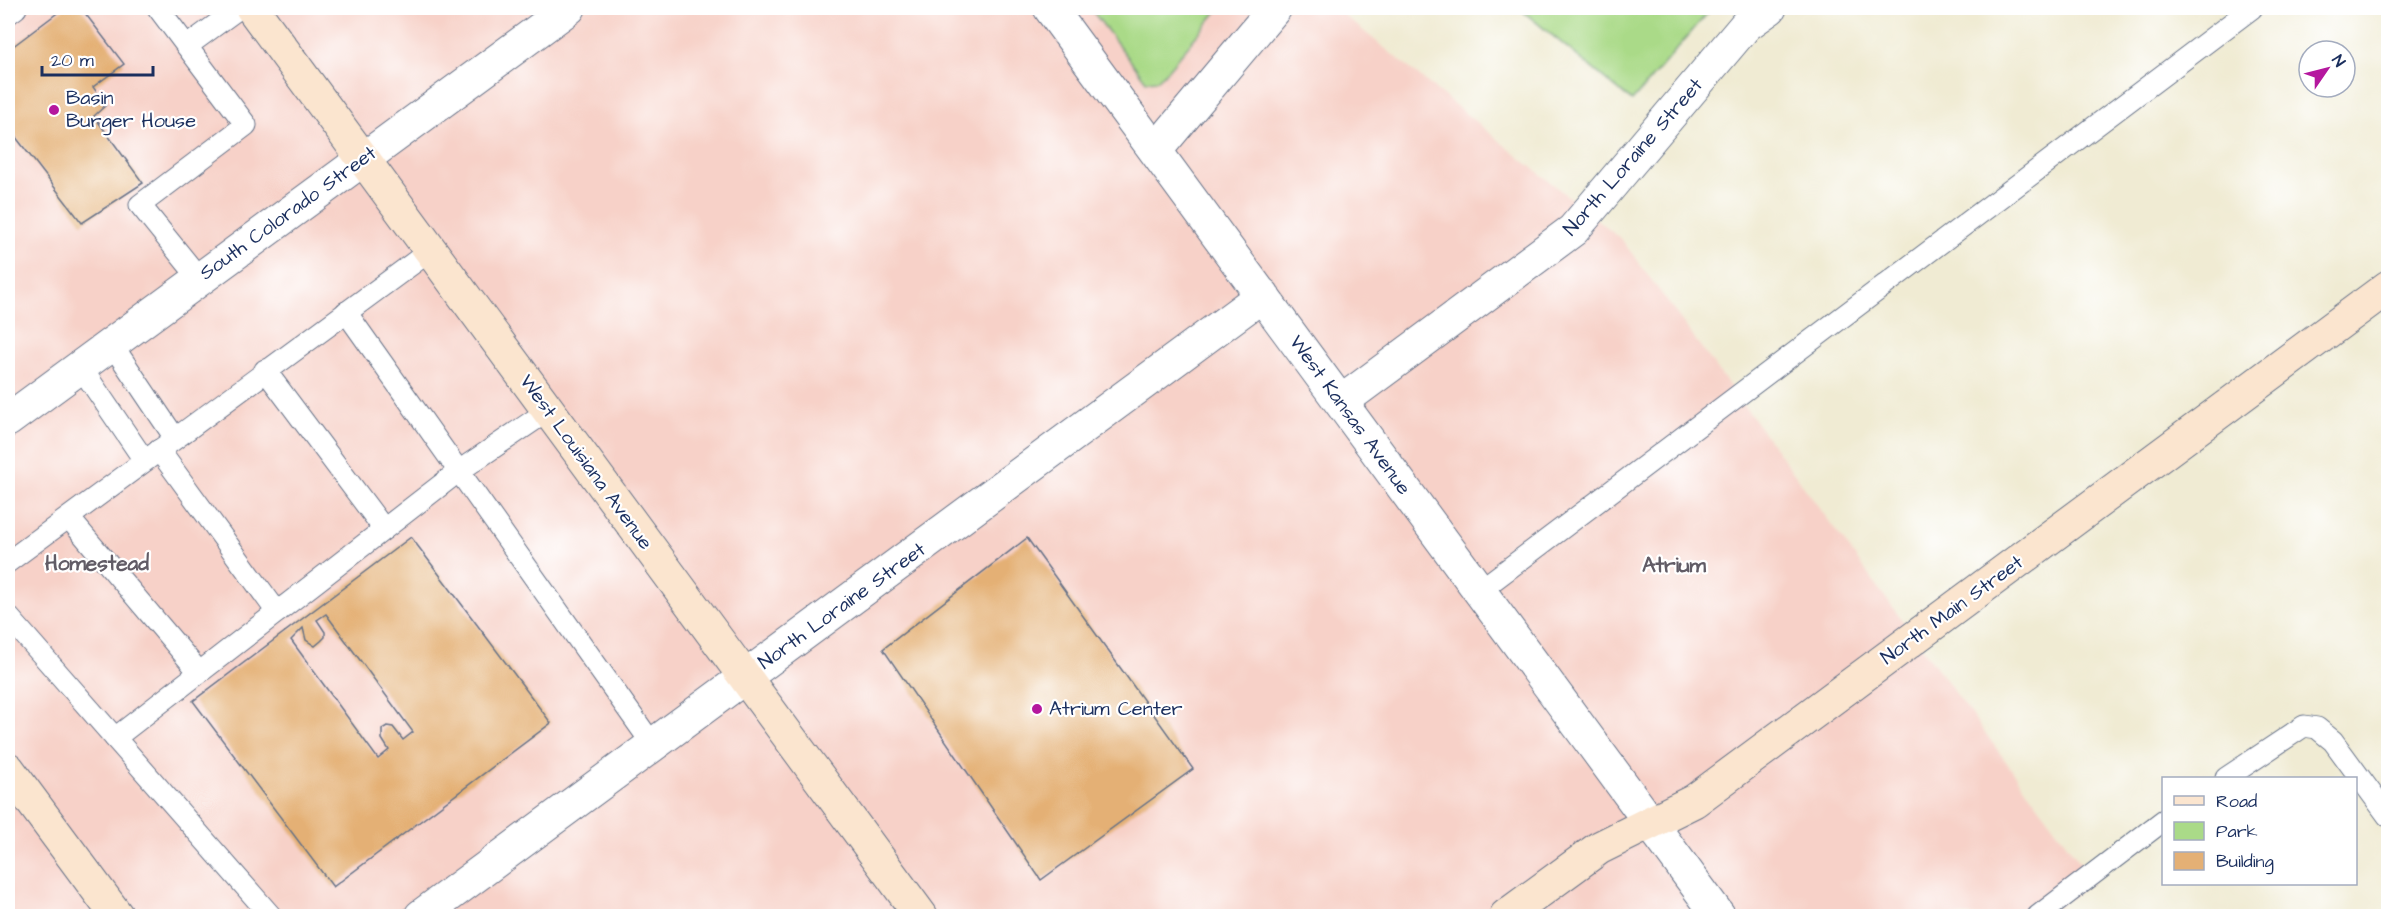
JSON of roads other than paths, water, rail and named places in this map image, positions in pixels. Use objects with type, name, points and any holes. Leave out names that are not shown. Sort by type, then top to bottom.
[{"type":"street","name":"West Louisiana Avenue","points":[[252,8],[921,916]]},
{"type":"street","name":"South Colorado Street","points":[[8,420],[568,8]]},
{"type":"street","name":"West Kansas Avenue","points":[[1050,8],[1719,916]]},
{"type":"street","points":[[1156,150],[1275,8]]},
{"type":"street","name":"North Loraine Street","points":[[1341,402],[1574,230],[1746,25],[1770,8]]},
{"type":"street","name":"North Loraine Street","points":[[421,916],[1263,295]]},
{"type":"street","name":"North Main Street","points":[[1506,916],[1599,848],[1694,801],[2384,299]]},
{"type":"street","points":[[8,769],[117,916]]},
{"type":"lane","points":[[8,14],[16,8]]},
{"type":"lane","points":[[158,8],[246,125],[140,204],[199,278]]},
{"type":"lane","points":[[187,46],[239,8]]},
{"type":"lane","points":[[1479,591],[2252,8]]},
{"type":"lane","points":[[8,562],[431,250]]},
{"type":"lane","points":[[346,312],[653,745]]},
{"type":"lane","points":[[111,343],[160,449]]},
{"type":"lane","points":[[80,366],[160,449],[278,612]]},
{"type":"lane","points":[[266,370],[384,529]]},
{"type":"lane","points":[[114,738],[459,471],[549,410]]},
{"type":"lane","points":[[69,518],[199,672]]},
{"type":"lane","points":[[8,616],[271,916]]},
{"type":"lane","points":[[2228,777],[2304,726],[2317,729],[2333,741],[2388,816]]},
{"type":"lane","points":[[2038,916],[2162,821]]},
{"type":"place","name":"Basin Burger House","points":[[54,110]]},
{"type":"place","name":"Atrium Center","points":[[1037,709]]},
{"type":"district","name":"Homestead","points":[[97,563]]},
{"type":"district","name":"Atrium","points":[[1674,565]]}]
